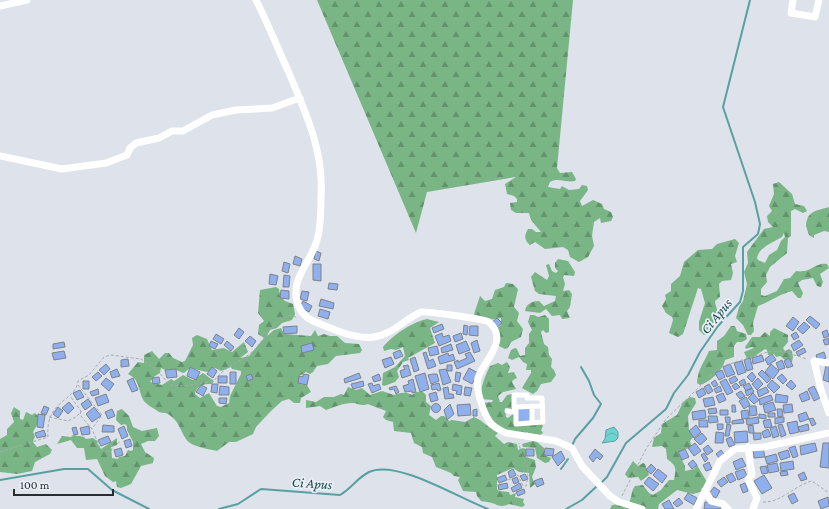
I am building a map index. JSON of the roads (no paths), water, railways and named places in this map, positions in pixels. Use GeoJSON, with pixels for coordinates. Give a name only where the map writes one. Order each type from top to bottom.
{"type":"FeatureCollection","features":[{"type":"Feature","properties":{"kind":"street"},"geometry":{"type":"LineString","coordinates":[[0,6],[27,0]]}},
{"type":"Feature","properties":{"kind":"street"},"geometry":{"type":"LineString","coordinates":[[256,0],[300,98],[316,141],[322,181],[318,237],[298,277],[296,285],[297,302],[305,316],[313,321],[347,333],[369,338],[383,334],[424,311],[484,319],[495,330],[496,344],[495,349],[478,377],[477,387],[489,422],[499,430],[518,435],[542,438],[564,444],[572,448],[582,466],[610,496],[619,502],[642,509]]}},
{"type":"Feature","properties":{"kind":"street"},"geometry":{"type":"LineString","coordinates":[[793,0],[791,13],[815,17],[819,0]]}},
{"type":"Feature","properties":{"kind":"street"},"geometry":{"type":"LineString","coordinates":[[0,156],[23,159],[62,169],[106,164],[127,154],[130,148],[136,143],[159,138],[172,131],[183,131],[212,115],[236,110],[272,108],[300,98]]}},
{"type":"Feature","properties":{"kind":"street"},"geometry":{"type":"LineString","coordinates":[[829,363],[814,361],[821,390],[828,404],[829,413]]}},
{"type":"Feature","properties":{"kind":"street"},"geometry":{"type":"LineString","coordinates":[[527,398],[542,398],[543,422],[532,423],[516,424],[514,395],[527,395],[527,398],[532,423]]}},
{"type":"Feature","properties":{"kind":"street"},"geometry":{"type":"LineString","coordinates":[[507,411],[529,406],[542,406]]}},
{"type":"Feature","properties":{"kind":"street"},"geometry":{"type":"LineString","coordinates":[[696,509],[724,456],[735,449],[764,447],[829,432]]}},
{"type":"Feature","properties":{"kind":"street"},"geometry":{"type":"LineString","coordinates":[[748,447],[752,474],[748,479],[756,495],[754,505]]}},
{"type":"Feature","properties":{"kind":"street"},"geometry":{"type":"LineString","coordinates":[[705,490],[711,500],[723,504],[728,509]]}},
{"type":"Feature","properties":{"kind":"water"},"geometry":{"type":"Polygon","coordinates":[[[614,427],[618,432],[618,438],[615,441],[602,443],[605,439],[606,430],[614,427]]]}},
{"type":"Feature","properties":{"kind":"waterway","name":"Ci Apus"},"geometry":{"type":"LineString","coordinates":[[601,483],[607,477],[626,443],[666,409],[674,393],[688,375],[700,352],[718,326],[740,302],[743,291],[743,247],[758,234],[760,224],[755,202],[723,107],[750,0]]}},
{"type":"Feature","properties":{"kind":"waterway"},"geometry":{"type":"LineString","coordinates":[[572,446],[575,439],[593,418],[601,404],[594,395],[589,381],[581,367]]}},
{"type":"Feature","properties":{"kind":"waterway"},"geometry":{"type":"LineString","coordinates":[[561,469],[568,459]]}},
{"type":"Feature","properties":{"kind":"waterway","name":"Ci Apus"},"geometry":{"type":"LineString","coordinates":[[0,480],[64,469],[88,469],[112,490],[149,509]]}},
{"type":"Feature","properties":{"kind":"waterway","name":"Ci Apus"},"geometry":{"type":"LineString","coordinates":[[219,509],[238,504],[261,489],[340,495],[365,474],[381,469],[412,475],[488,509]]}},
{"type":"Feature","properties":{"kind":"waterway","name":"Ci Apus"},"geometry":{"type":"LineString","coordinates":[[566,509],[582,500],[597,486]]}}]}
